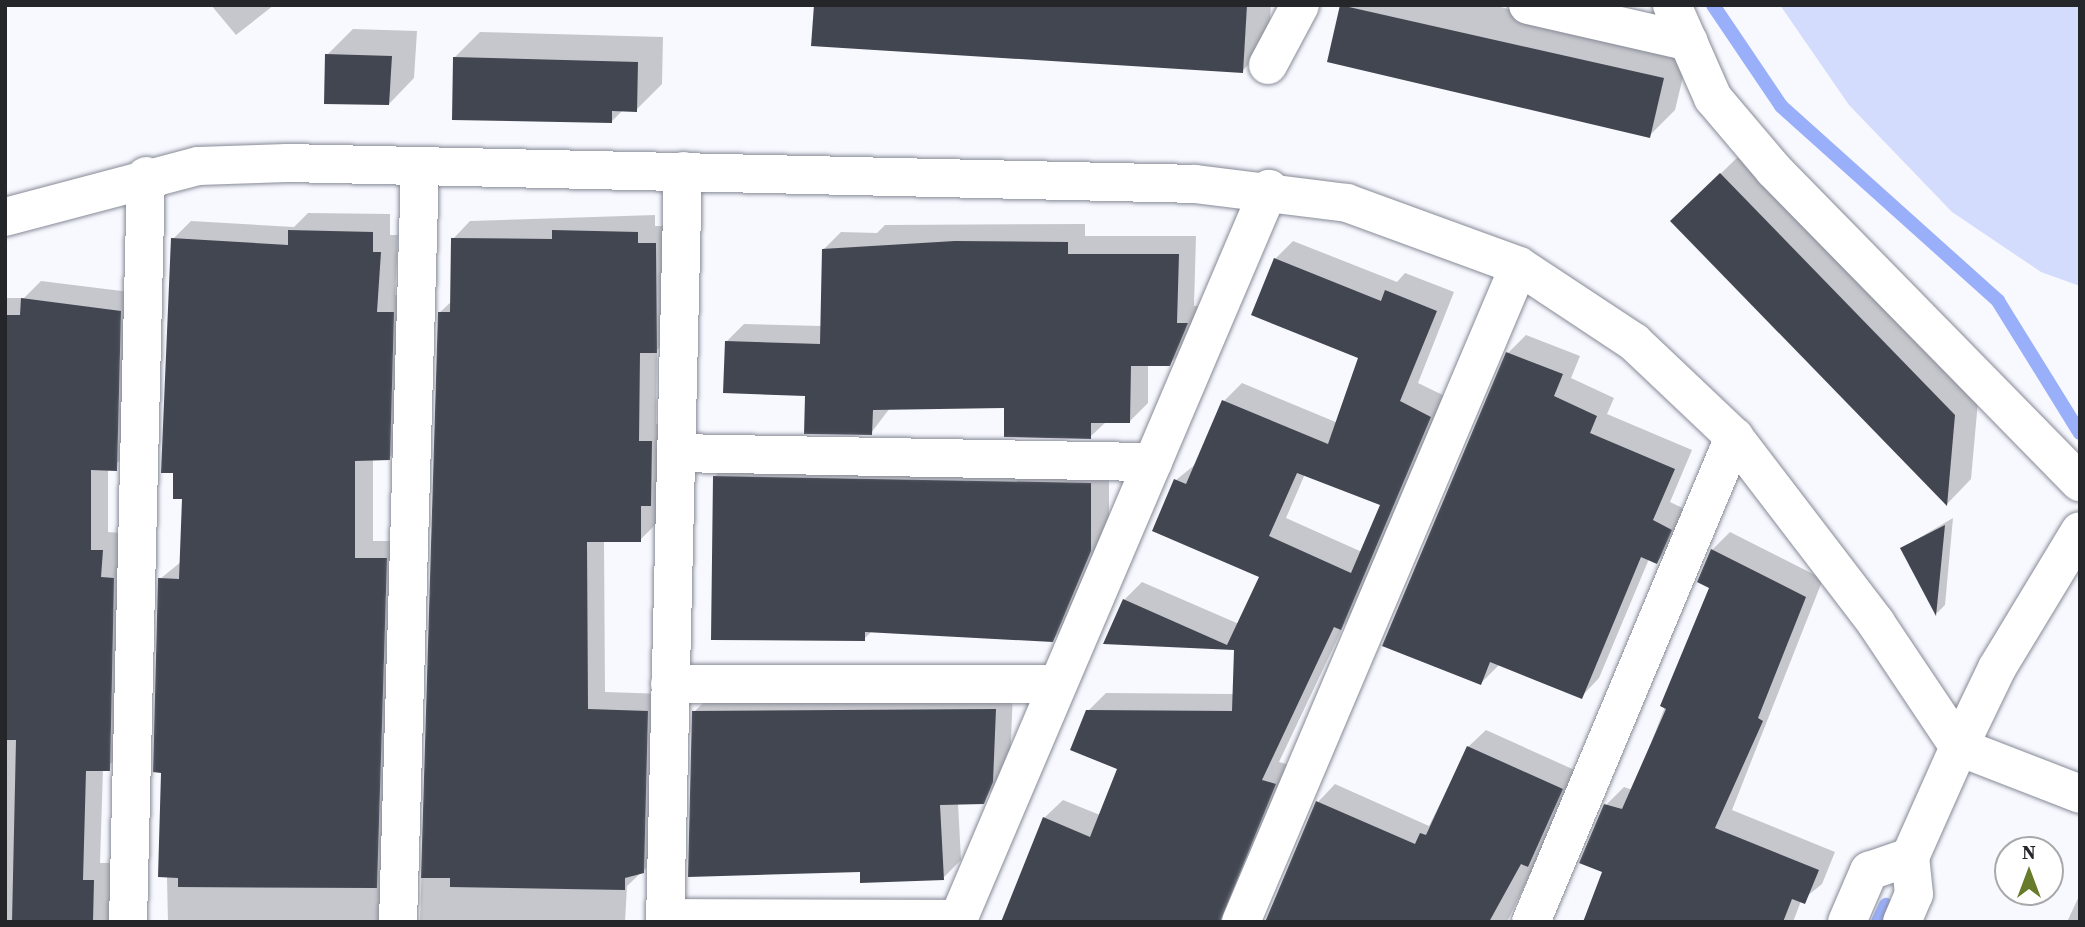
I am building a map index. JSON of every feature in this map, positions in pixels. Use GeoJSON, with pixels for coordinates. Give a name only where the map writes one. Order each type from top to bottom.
{"type":"FeatureCollection","features":[{"type":"Feature","properties":{"kind":"street"},"geometry":{"type":"LineString","coordinates":[[1268,65],[1300,5]]}},
{"type":"Feature","properties":{"kind":"street"},"geometry":{"type":"LineString","coordinates":[[1528,5],[1689,43]]}},
{"type":"Feature","properties":{"kind":"street"},"geometry":{"type":"LineString","coordinates":[[1672,5],[1713,98],[1774,170],[2080,482]]}},
{"type":"Feature","properties":{"kind":"street"},"geometry":{"type":"LineString","coordinates":[[5,216],[146,176],[198,166],[286,163],[420,169],[684,171],[1269,189],[1347,202],[1519,266],[1634,342],[1734,437],[1876,623],[1959,747],[2080,794]]}},
{"type":"Feature","properties":{"kind":"street"},"geometry":{"type":"LineString","coordinates":[[398,922],[420,169]]}},
{"type":"Feature","properties":{"kind":"street"},"geometry":{"type":"LineString","coordinates":[[684,171],[665,920],[957,920],[1269,189]]}},
{"type":"Feature","properties":{"kind":"street"},"geometry":{"type":"LineString","coordinates":[[128,922],[146,176]]}},
{"type":"Feature","properties":{"kind":"street"},"geometry":{"type":"LineString","coordinates":[[1241,922],[1519,266]]}},
{"type":"Feature","properties":{"kind":"street"},"geometry":{"type":"LineString","coordinates":[[1531,922],[1734,437]]}},
{"type":"Feature","properties":{"kind":"street"},"geometry":{"type":"LineString","coordinates":[[676,453],[1153,461]]}},
{"type":"Feature","properties":{"kind":"street"},"geometry":{"type":"LineString","coordinates":[[1902,922],[1914,894],[1910,857],[1959,747],[1997,668],[2080,531]]}},
{"type":"Feature","properties":{"kind":"street"},"geometry":{"type":"LineString","coordinates":[[670,684],[1058,684]]}},
{"type":"Feature","properties":{"kind":"street"},"geometry":{"type":"LineString","coordinates":[[1847,922],[1869,871],[1910,857]]}},
{"type":"Feature","properties":{"kind":"shaded area"},"geometry":{"type":"Polygon","coordinates":[[[1780,5],[2080,5],[2080,286],[2041,272],[1952,212],[1849,105],[1780,5]]]}},
{"type":"Feature","properties":{"kind":"building"},"geometry":{"type":"Polygon","coordinates":[[[814,5],[1247,5],[1243,73],[811,46],[814,5]]]}},
{"type":"Feature","properties":{"kind":"building"},"geometry":{"type":"Polygon","coordinates":[[[1340,5],[1664,78],[1650,138],[1327,62],[1340,5]]]}},
{"type":"Feature","properties":{"kind":"building"},"geometry":{"type":"Polygon","coordinates":[[[325,54],[392,56],[389,105],[324,104],[325,54]]]}},
{"type":"Feature","properties":{"kind":"building"},"geometry":{"type":"Polygon","coordinates":[[[453,57],[638,62],[637,112],[612,111],[612,123],[452,120],[453,57]]]}},
{"type":"Feature","properties":{"kind":"building"},"geometry":{"type":"Polygon","coordinates":[[[1720,173],[1955,415],[1947,506],[1670,221],[1720,173]]]}},
{"type":"Feature","properties":{"kind":"building"},"geometry":{"type":"Polygon","coordinates":[[[288,230],[373,232],[373,252],[381,252],[377,312],[394,312],[390,460],[355,461],[355,558],[387,558],[377,888],[178,887],[178,878],[158,877],[161,773],[153,772],[158,578],[179,579],[182,499],[173,499],[173,473],[161,473],[171,238],[288,245],[288,230]]]}},
{"type":"Feature","properties":{"kind":"building"},"geometry":{"type":"Polygon","coordinates":[[[552,230],[638,232],[638,243],[656,243],[657,353],[640,353],[639,441],[652,441],[651,506],[641,506],[641,542],[587,542],[588,709],[648,711],[644,873],[625,878],[625,890],[450,887],[450,878],[421,878],[438,312],[450,312],[451,238],[552,239],[552,230]]]}},
{"type":"Feature","properties":{"kind":"building"},"geometry":{"type":"Polygon","coordinates":[[[955,241],[1068,242],[1068,254],[1179,254],[1177,323],[1188,323],[1170,366],[1131,366],[1130,423],[1091,423],[1091,439],[1004,437],[1004,408],[873,410],[872,435],[804,434],[805,396],[723,393],[725,341],[820,344],[822,249],[955,241]]]}},
{"type":"Feature","properties":{"kind":"building"},"geometry":{"type":"Polygon","coordinates":[[[1274,258],[1381,301],[1385,290],[1437,311],[1400,401],[1431,417],[1341,630],[1334,627],[1262,780],[1276,784],[1220,922],[1001,922],[1043,817],[1090,837],[1117,769],[1070,750],[1086,710],[1232,711],[1234,650],[1103,644],[1123,599],[1227,645],[1259,577],[1152,531],[1174,479],[1186,484],[1222,400],[1328,444],[1358,358],[1251,315],[1274,258]],[[1297,473],[1269,536],[1351,573],[1380,505],[1297,473]]]}},
{"type":"Feature","properties":{"kind":"building"},"geometry":{"type":"Polygon","coordinates":[[[21,298],[121,311],[117,471],[91,470],[91,550],[103,550],[101,577],[114,578],[110,771],[86,771],[83,880],[94,880],[93,922],[12,922],[16,740],[5,740],[5,315],[20,315],[21,298]]]}},
{"type":"Feature","properties":{"kind":"building"},"geometry":{"type":"Polygon","coordinates":[[[1506,352],[1563,374],[1554,396],[1597,416],[1590,433],[1675,469],[1653,520],[1672,530],[1657,564],[1641,557],[1582,699],[1490,662],[1481,685],[1382,646],[1506,352]]]}},
{"type":"Feature","properties":{"kind":"building"},"geometry":{"type":"Polygon","coordinates":[[[713,476],[1091,483],[1091,551],[1053,642],[865,632],[865,641],[711,640],[713,476]]]}},
{"type":"Feature","properties":{"kind":"building"},"geometry":{"type":"Polygon","coordinates":[[[1945,525],[1936,616],[1900,548],[1945,525]]]}},
{"type":"Feature","properties":{"kind":"building"},"geometry":{"type":"Polygon","coordinates":[[[1711,549],[1806,597],[1758,718],[1763,721],[1715,828],[1819,870],[1805,904],[1792,899],[1783,922],[1583,922],[1602,872],[1579,863],[1604,804],[1622,809],[1666,709],[1660,706],[1709,588],[1697,582],[1711,549]]]}},
{"type":"Feature","properties":{"kind":"building"},"geometry":{"type":"Polygon","coordinates":[[[996,709],[993,782],[984,804],[940,805],[944,880],[860,883],[860,872],[688,877],[692,711],[996,709]]]}},
{"type":"Feature","properties":{"kind":"building"},"geometry":{"type":"Polygon","coordinates":[[[1467,746],[1563,789],[1528,867],[1521,864],[1489,922],[1265,922],[1316,801],[1415,844],[1420,833],[1426,835],[1467,746]]]}},
{"type":"Feature","properties":{"kind":"waterway"},"geometry":{"type":"LineString","coordinates":[[1713,5],[1781,106],[1998,301],[2080,433]]}},
{"type":"Feature","properties":{"kind":"waterway"},"geometry":{"type":"LineString","coordinates":[[1878,922],[1886,905]]}}]}
